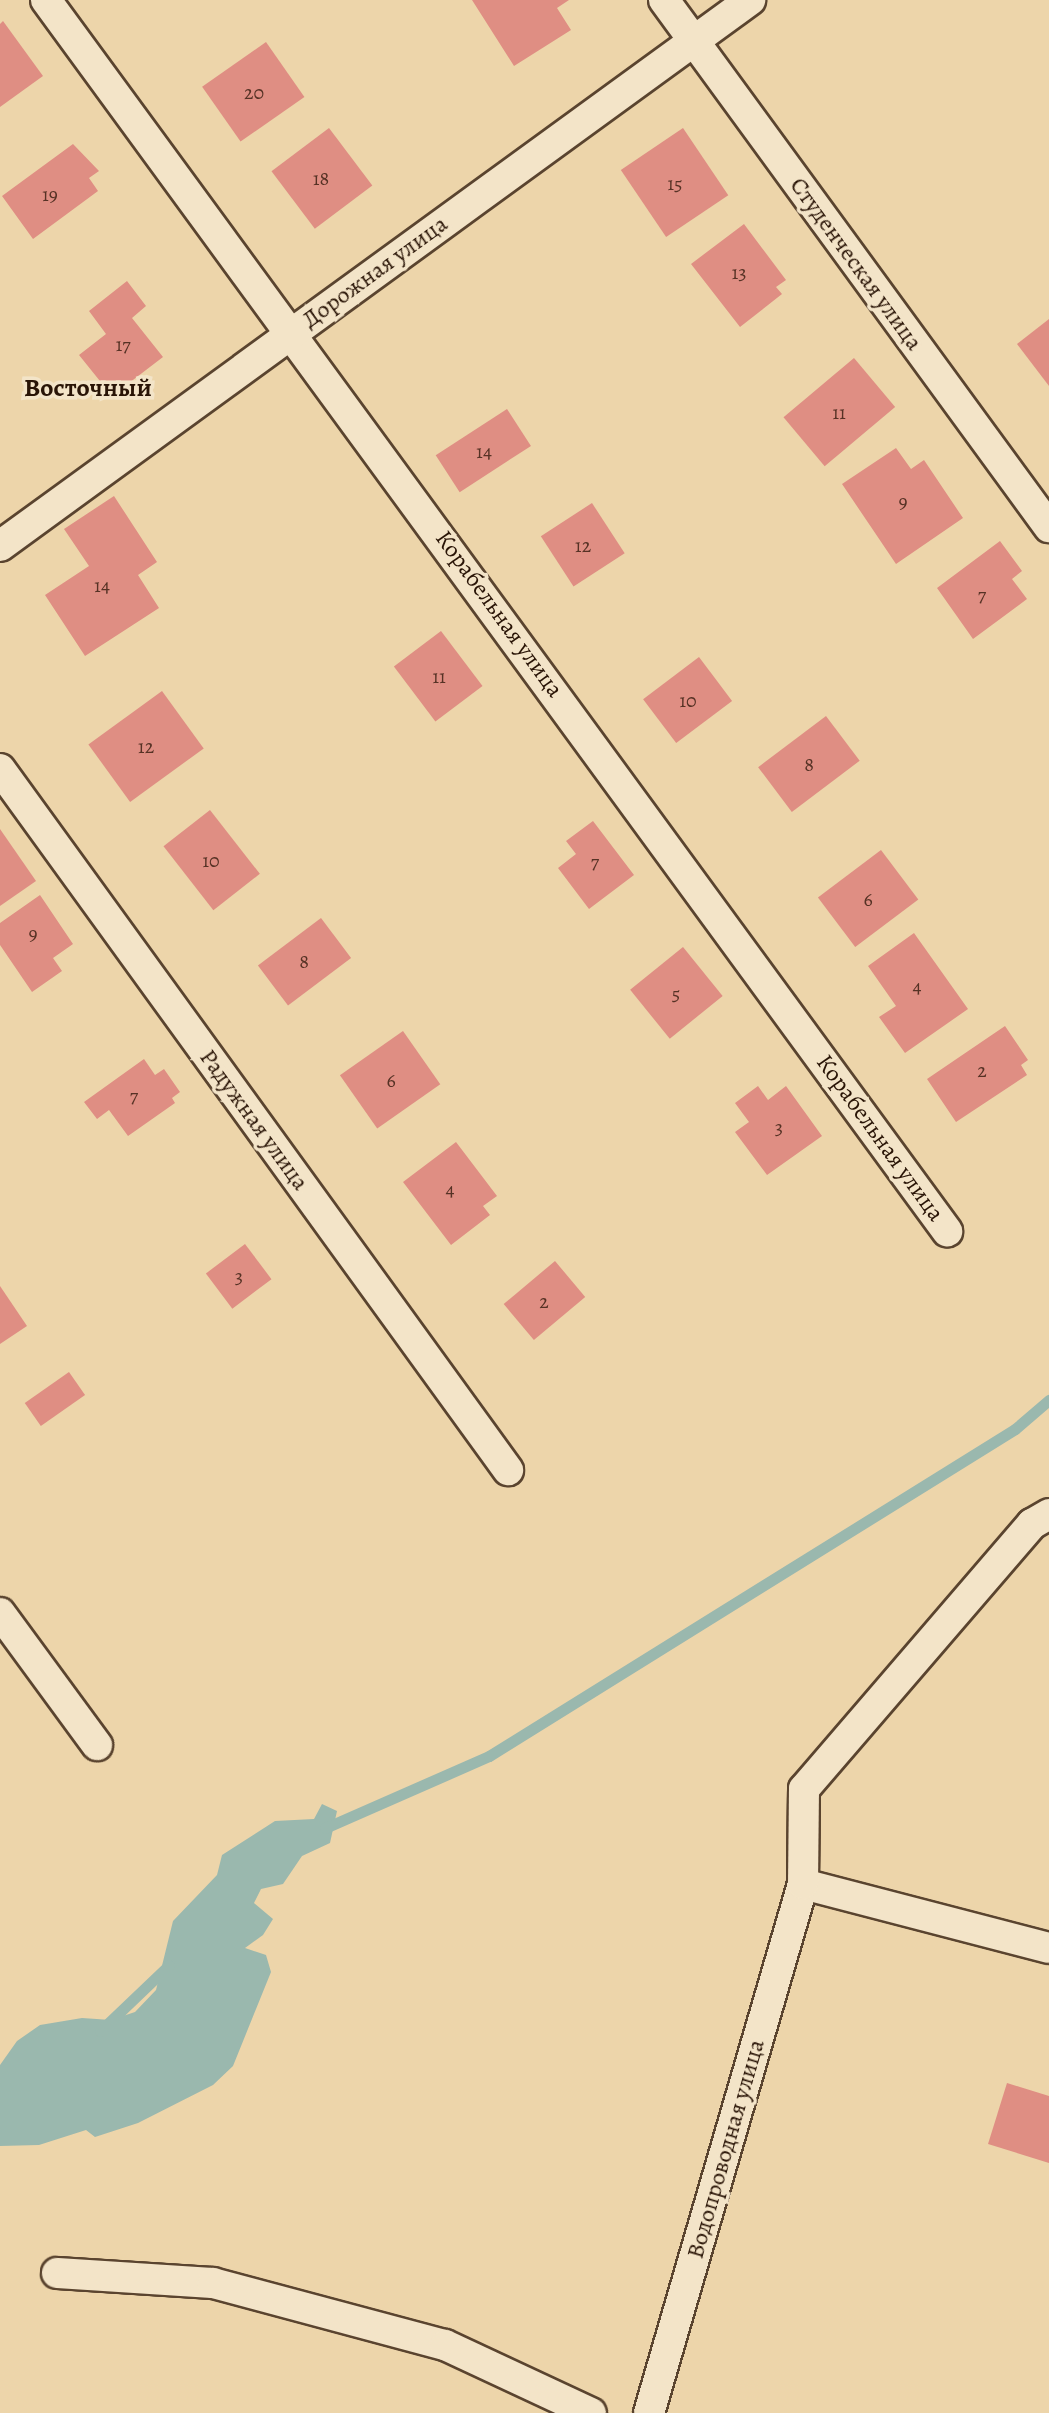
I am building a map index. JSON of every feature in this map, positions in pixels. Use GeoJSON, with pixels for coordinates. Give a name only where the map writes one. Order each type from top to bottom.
{"type":"FeatureCollection","features":[{"type":"Feature","properties":{"kind":"street","name":"Корабельная улица"},"geometry":{"type":"LineString","coordinates":[[46,0],[293,331],[947,1231]]}},
{"type":"Feature","properties":{"kind":"street","name":"Студенческая улица"},"geometry":{"type":"LineString","coordinates":[[664,0],[1049,527]]}},
{"type":"Feature","properties":{"kind":"street","name":"Дорожная улица"},"geometry":{"type":"LineString","coordinates":[[0,546],[750,0]]}},
{"type":"Feature","properties":{"kind":"street","name":"Радужная улица"},"geometry":{"type":"LineString","coordinates":[[0,769],[508,1470]]}},
{"type":"Feature","properties":{"kind":"street","name":"Водопроводная улица"},"geometry":{"type":"LineString","coordinates":[[649,2413],[803,1884],[804,1789],[1032,1524],[1049,1514]]}},
{"type":"Feature","properties":{"kind":"street"},"geometry":{"type":"LineString","coordinates":[[0,1613],[97,1745]]}},
{"type":"Feature","properties":{"kind":"street"},"geometry":{"type":"LineString","coordinates":[[803,1884],[1049,1948]]}},
{"type":"Feature","properties":{"kind":"street"},"geometry":{"type":"LineString","coordinates":[[57,2273],[228,2287],[445,2345],[591,2413]]}},
{"type":"Feature","properties":{"kind":"water"},"geometry":{"type":"Polygon","coordinates":[[[322,1804],[337,1811],[330,1843],[302,1856],[283,1884],[261,1889],[254,1903],[273,1919],[263,1935],[245,1948],[266,1955],[271,1972],[233,2066],[213,2085],[138,2123],[95,2137],[86,2130],[39,2145],[0,2146],[0,2065],[17,2041],[40,2025],[82,2018],[111,2020],[135,2012],[156,1990],[173,1921],[217,1875],[222,1855],[275,1821],[314,1819],[322,1804]]]}},
{"type":"Feature","properties":{"kind":"building"},"geometry":{"type":"Polygon","coordinates":[[[472,0],[569,0],[557,8],[571,30],[514,66],[472,0]]]}},
{"type":"Feature","properties":{"kind":"building"},"geometry":{"type":"Polygon","coordinates":[[[3,21],[43,76],[0,107],[0,24],[3,21]]]}},
{"type":"Feature","properties":{"kind":"building"},"geometry":{"type":"Polygon","coordinates":[[[266,42],[304,97],[241,142],[202,87],[266,42]]]}},
{"type":"Feature","properties":{"kind":"building"},"geometry":{"type":"Polygon","coordinates":[[[329,128],[372,186],[315,229],[271,171],[329,128]]]}},
{"type":"Feature","properties":{"kind":"building"},"geometry":{"type":"Polygon","coordinates":[[[683,128],[728,195],[666,237],[621,170],[683,128]]]}},
{"type":"Feature","properties":{"kind":"building"},"geometry":{"type":"Polygon","coordinates":[[[73,144],[99,171],[89,178],[98,191],[33,239],[2,196],[73,144]]]}},
{"type":"Feature","properties":{"kind":"building"},"geometry":{"type":"Polygon","coordinates":[[[744,224],[786,280],[776,287],[782,294],[740,327],[691,264],[744,224]]]}},
{"type":"Feature","properties":{"kind":"building"},"geometry":{"type":"Polygon","coordinates":[[[127,281],[146,306],[132,318],[163,357],[112,396],[79,355],[106,334],[89,311],[127,281]]]}},
{"type":"Feature","properties":{"kind":"building"},"geometry":{"type":"Polygon","coordinates":[[[1049,319],[1049,386],[1017,344],[1049,319]]]}},
{"type":"Feature","properties":{"kind":"building"},"geometry":{"type":"Polygon","coordinates":[[[854,358],[895,407],[825,466],[784,417],[854,358]]]}},
{"type":"Feature","properties":{"kind":"building"},"geometry":{"type":"Polygon","coordinates":[[[507,409],[531,446],[460,492],[436,455],[507,409]]]}},
{"type":"Feature","properties":{"kind":"building"},"geometry":{"type":"Polygon","coordinates":[[[896,448],[911,469],[924,460],[963,518],[896,564],[842,484],[896,448]]]}},
{"type":"Feature","properties":{"kind":"building"},"geometry":{"type":"Polygon","coordinates":[[[114,496],[157,562],[138,575],[159,608],[85,656],[45,595],[89,566],[64,529],[114,496]]]}},
{"type":"Feature","properties":{"kind":"building"},"geometry":{"type":"Polygon","coordinates":[[[592,503],[625,553],[574,587],[541,536],[592,503]]]}},
{"type":"Feature","properties":{"kind":"building"},"geometry":{"type":"Polygon","coordinates":[[[1000,541],[1022,571],[1012,579],[1027,599],[973,639],[937,588],[1000,541]]]}},
{"type":"Feature","properties":{"kind":"building"},"geometry":{"type":"Polygon","coordinates":[[[441,631],[483,686],[435,722],[394,667],[441,631]]]}},
{"type":"Feature","properties":{"kind":"building"},"geometry":{"type":"Polygon","coordinates":[[[699,657],[732,701],[676,743],[643,699],[699,657]]]}},
{"type":"Feature","properties":{"kind":"building"},"geometry":{"type":"Polygon","coordinates":[[[162,691],[204,748],[130,802],[88,744],[162,691]]]}},
{"type":"Feature","properties":{"kind":"building"},"geometry":{"type":"Polygon","coordinates":[[[826,716],[860,761],[792,812],[758,767],[826,716]]]}},
{"type":"Feature","properties":{"kind":"building"},"geometry":{"type":"Polygon","coordinates":[[[210,810],[260,874],[213,910],[164,846],[210,810]]]}},
{"type":"Feature","properties":{"kind":"building"},"geometry":{"type":"Polygon","coordinates":[[[593,821],[634,875],[589,909],[558,868],[576,854],[566,841],[593,821]]]}},
{"type":"Feature","properties":{"kind":"building"},"geometry":{"type":"Polygon","coordinates":[[[0,829],[36,881],[0,906],[0,829]]]}},
{"type":"Feature","properties":{"kind":"building"},"geometry":{"type":"Polygon","coordinates":[[[881,850],[918,900],[855,947],[818,898],[881,850]]]}},
{"type":"Feature","properties":{"kind":"building"},"geometry":{"type":"Polygon","coordinates":[[[40,895],[73,944],[53,958],[62,971],[32,992],[0,945],[0,923],[40,895]]]}},
{"type":"Feature","properties":{"kind":"building"},"geometry":{"type":"Polygon","coordinates":[[[321,918],[351,958],[288,1005],[258,966],[321,918]]]}},
{"type":"Feature","properties":{"kind":"building"},"geometry":{"type":"Polygon","coordinates":[[[914,933],[968,1009],[905,1053],[879,1017],[896,1006],[868,966],[914,933]]]}},
{"type":"Feature","properties":{"kind":"building"},"geometry":{"type":"Polygon","coordinates":[[[683,947],[723,996],[670,1039],[630,990],[683,947]]]}},
{"type":"Feature","properties":{"kind":"building"},"geometry":{"type":"Polygon","coordinates":[[[1005,1026],[1028,1060],[1021,1065],[1027,1075],[956,1122],[927,1079],[1005,1026]]]}},
{"type":"Feature","properties":{"kind":"building"},"geometry":{"type":"Polygon","coordinates":[[[403,1031],[440,1084],[377,1128],[340,1075],[403,1031]]]}},
{"type":"Feature","properties":{"kind":"building"},"geometry":{"type":"Polygon","coordinates":[[[144,1059],[155,1075],[164,1069],[180,1092],[172,1098],[175,1103],[128,1136],[109,1110],[97,1119],[84,1102],[144,1059]]]}},
{"type":"Feature","properties":{"kind":"building"},"geometry":{"type":"Polygon","coordinates":[[[758,1086],[768,1100],[786,1086],[822,1136],[767,1175],[735,1132],[749,1122],[735,1103],[758,1086]]]}},
{"type":"Feature","properties":{"kind":"building"},"geometry":{"type":"Polygon","coordinates":[[[456,1142],[497,1196],[483,1206],[490,1215],[451,1245],[403,1182],[456,1142]]]}},
{"type":"Feature","properties":{"kind":"building"},"geometry":{"type":"Polygon","coordinates":[[[245,1244],[271,1279],[232,1309],[206,1273],[245,1244]]]}},
{"type":"Feature","properties":{"kind":"building"},"geometry":{"type":"Polygon","coordinates":[[[555,1261],[585,1297],[534,1340],[504,1304],[555,1261]]]}},
{"type":"Feature","properties":{"kind":"building"},"geometry":{"type":"Polygon","coordinates":[[[0,1286],[27,1326],[0,1344],[0,1286]]]}},
{"type":"Feature","properties":{"kind":"building"},"geometry":{"type":"Polygon","coordinates":[[[69,1372],[85,1395],[41,1426],[25,1403],[69,1372]]]}},
{"type":"Feature","properties":{"kind":"building"},"geometry":{"type":"Polygon","coordinates":[[[1007,2083],[1049,2096],[1049,2163],[988,2144],[1007,2083]]]}},
{"type":"Feature","properties":{"kind":"waterway"},"geometry":{"type":"LineString","coordinates":[[325,1828],[489,1756],[1015,1429],[1049,1400]]}},
{"type":"Feature","properties":{"kind":"waterway"},"geometry":{"type":"LineString","coordinates":[[100,2031],[169,1965]]}},
{"type":"Feature","properties":{"kind":"district","name":"Восточный"},"geometry":{"type":"Point","coordinates":[88,388]}}]}
